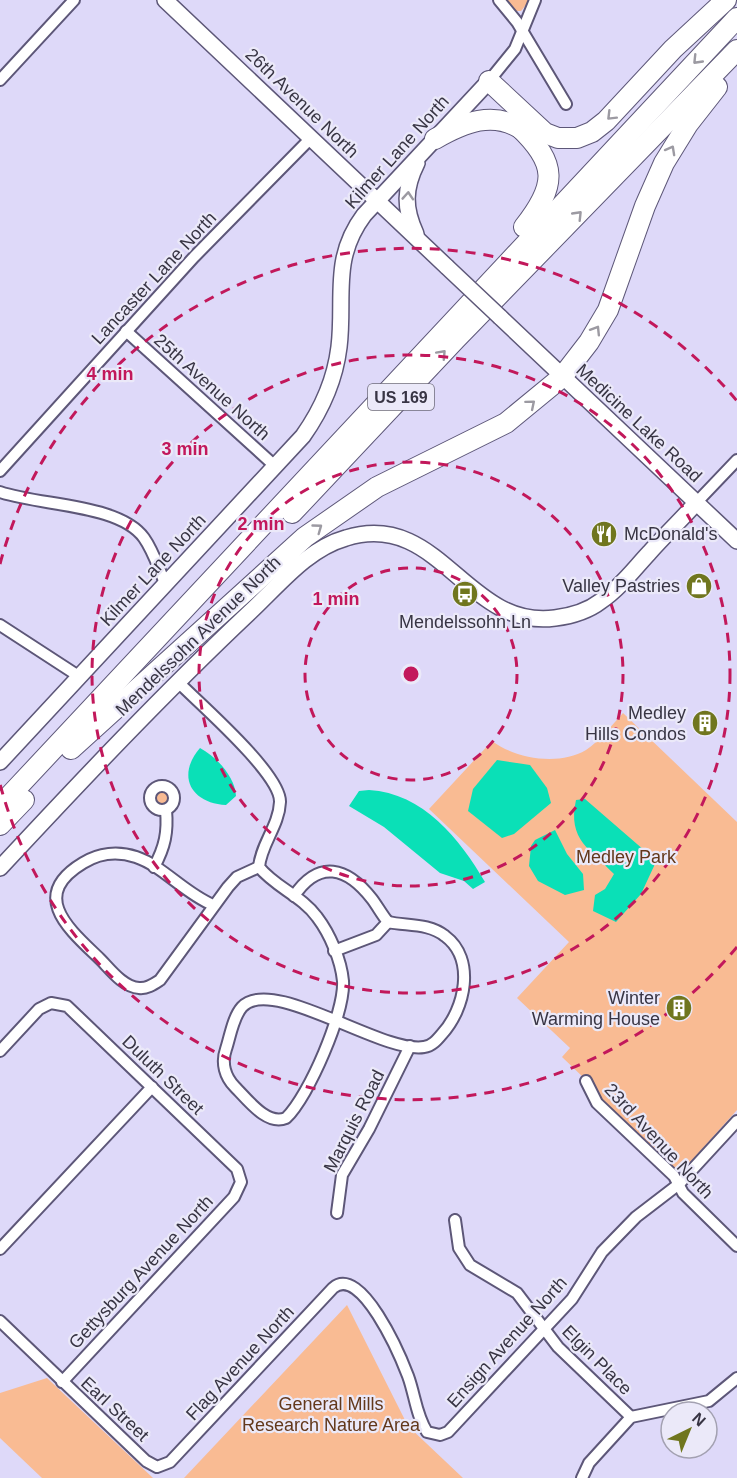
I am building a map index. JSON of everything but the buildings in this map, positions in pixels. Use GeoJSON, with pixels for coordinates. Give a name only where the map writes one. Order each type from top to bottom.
{"type":"FeatureCollection","features":[{"type":"Feature","properties":{"kind":"highway"},"geometry":{"type":"LineString","coordinates":[[485,85],[545,133],[558,138],[577,138],[592,132],[606,121],[673,50],[726,0]]}},
{"type":"Feature","properties":{"kind":"highway","name":"US 169"},"geometry":{"type":"LineString","coordinates":[[0,806],[448,324],[737,18]]}},
{"type":"Feature","properties":{"kind":"highway","name":"US 169"},"geometry":{"type":"LineString","coordinates":[[0,825],[455,340],[737,50]]}},
{"type":"Feature","properties":{"kind":"highway"},"geometry":{"type":"LineString","coordinates":[[71,749],[305,537],[378,487],[506,423],[562,377],[589,342],[608,310],[650,192],[674,145],[737,63]]}},
{"type":"Feature","properties":{"kind":"highway"},"geometry":{"type":"LineString","coordinates":[[448,324],[538,210],[548,180],[546,161],[541,148],[485,85]]}},
{"type":"Feature","properties":{"kind":"highway"},"geometry":{"type":"LineString","coordinates":[[429,145],[469,122],[480,120],[510,123],[524,131]]}},
{"type":"Feature","properties":{"kind":"street"},"geometry":{"type":"LineString","coordinates":[[0,80],[74,0]]}},
{"type":"Feature","properties":{"kind":"street","name":"26th Avenue North"},"geometry":{"type":"LineString","coordinates":[[165,0],[516,332]]}},
{"type":"Feature","properties":{"kind":"street"},"geometry":{"type":"LineString","coordinates":[[500,0],[523,32],[566,104]]}},
{"type":"Feature","properties":{"kind":"street","name":"Kilmer Lane North"},"geometry":{"type":"LineString","coordinates":[[0,762],[303,436],[326,398],[339,348],[340,273],[344,254],[357,224],[507,60],[523,32],[536,0]]}},
{"type":"Feature","properties":{"kind":"street","name":"Lancaster Lane North"},"geometry":{"type":"LineString","coordinates":[[0,471],[194,257],[311,138]]}},
{"type":"Feature","properties":{"kind":"street"},"geometry":{"type":"LineString","coordinates":[[420,242],[408,216],[406,198],[411,176],[429,145]]}},
{"type":"Feature","properties":{"kind":"street","name":"25th Avenue North"},"geometry":{"type":"LineString","coordinates":[[126,331],[276,467]]}},
{"type":"Feature","properties":{"kind":"street","name":"Medicine Lake Road"},"geometry":{"type":"LineString","coordinates":[[516,332],[737,541]]}},
{"type":"Feature","properties":{"kind":"street"},"geometry":{"type":"LineString","coordinates":[[696,503],[737,460]]}},
{"type":"Feature","properties":{"kind":"street"},"geometry":{"type":"LineString","coordinates":[[0,492],[28,501],[109,514],[123,519],[145,539],[166,585]]}},
{"type":"Feature","properties":{"kind":"street","name":"Mendelssohn Avenue North"},"geometry":{"type":"LineString","coordinates":[[0,868],[177,681],[317,551],[347,537],[381,534],[414,542],[440,559],[486,601],[502,610],[534,618],[560,617],[585,610],[601,602],[696,503]]}},
{"type":"Feature","properties":{"kind":"street"},"geometry":{"type":"LineString","coordinates":[[0,625],[80,677]]}},
{"type":"Feature","properties":{"kind":"street"},"geometry":{"type":"LineString","coordinates":[[177,681],[260,763],[277,785],[280,804],[274,827],[261,852],[259,867],[268,879],[294,896],[316,915],[334,951],[343,978],[341,1004],[336,1021],[312,1078],[291,1113],[280,1120],[267,1117],[227,1076],[224,1056],[238,1014],[249,1002],[275,999],[336,1021],[372,1036],[410,1046],[427,1047],[434,1043],[454,1020],[463,987],[464,969],[461,956],[445,936],[428,927],[388,922],[369,895],[342,872],[331,870],[320,872],[308,879],[294,896]]}},
{"type":"Feature","properties":{"kind":"street"},"geometry":{"type":"LineString","coordinates":[[154,867],[165,846],[168,833],[166,810]]}},
{"type":"Feature","properties":{"kind":"street"},"geometry":{"type":"LineString","coordinates":[[213,905],[186,891],[154,867],[135,857],[103,854],[78,866],[59,887],[56,907],[63,922],[124,982],[139,988],[147,987],[160,980],[213,905],[237,877],[259,867]]}},
{"type":"Feature","properties":{"kind":"street"},"geometry":{"type":"LineString","coordinates":[[334,951],[376,935],[388,922]]}},
{"type":"Feature","properties":{"kind":"street","name":"Duluth Street"},"geometry":{"type":"LineString","coordinates":[[0,1051],[39,1009],[51,1003],[67,1006],[237,1168],[241,1182]]}},
{"type":"Feature","properties":{"kind":"street","name":"Marquis Road"},"geometry":{"type":"LineString","coordinates":[[337,1214],[342,1175],[369,1129],[410,1046]]}},
{"type":"Feature","properties":{"kind":"street","name":"23rd Avenue North"},"geometry":{"type":"LineString","coordinates":[[586,1081],[597,1103],[674,1176],[683,1193],[737,1246]]}},
{"type":"Feature","properties":{"kind":"street"},"geometry":{"type":"LineString","coordinates":[[0,1249],[152,1087]]}},
{"type":"Feature","properties":{"kind":"street","name":"Ensign Avenue North"},"geometry":{"type":"LineString","coordinates":[[347,1282],[357,1287],[365,1297],[396,1349],[408,1375],[421,1422],[427,1432],[432,1434],[448,1432],[577,1293],[602,1252],[636,1217],[679,1184],[737,1121]]}},
{"type":"Feature","properties":{"kind":"street","name":"Gettysburg Avenue North"},"geometry":{"type":"LineString","coordinates":[[62,1382],[234,1197],[241,1182]]}},
{"type":"Feature","properties":{"kind":"street","name":"Elgin Place"},"geometry":{"type":"LineString","coordinates":[[455,1220],[459,1248],[470,1265],[517,1293],[558,1347],[632,1417]]}},
{"type":"Feature","properties":{"kind":"street","name":"Flag Avenue North"},"geometry":{"type":"LineString","coordinates":[[157,1467],[170,1462],[333,1288],[339,1283],[347,1282]]}},
{"type":"Feature","properties":{"kind":"street","name":"Earl Street"},"geometry":{"type":"LineString","coordinates":[[0,1322],[146,1461],[157,1467]]}},
{"type":"Feature","properties":{"kind":"street"},"geometry":{"type":"LineString","coordinates":[[582,1478],[589,1462],[632,1417],[709,1401],[737,1378]]}},
{"type":"Feature","properties":{"kind":"green space"},"geometry":{"type":"Polygon","coordinates":[[[507,0],[530,0],[521,11],[516,11],[507,0]]]}},
{"type":"Feature","properties":{"kind":"green space","name":"Medley Park"},"geometry":{"type":"Polygon","coordinates":[[[623,713],[737,822],[737,1110],[684,1169],[674,1169],[616,1116],[590,1078],[585,1079],[562,1057],[570,1048],[517,998],[569,942],[429,809],[492,741],[525,756],[563,758],[586,750],[606,733],[623,713]]]}},
{"type":"Feature","properties":{"kind":"green space"},"geometry":{"type":"Polygon","coordinates":[[[162,790],[170,798],[162,806],[154,798],[162,790]]]}},
{"type":"Feature","properties":{"kind":"green space","name":"General Mills Research Nature Area"},"geometry":{"type":"Polygon","coordinates":[[[347,1305],[408,1426],[463,1478],[184,1478],[347,1305]]]}},
{"type":"Feature","properties":{"kind":"green space"},"geometry":{"type":"Polygon","coordinates":[[[47,1378],[153,1478],[42,1478],[0,1438],[0,1393],[47,1378]]]}},
{"type":"Feature","properties":{"kind":"shaded area"},"geometry":{"type":"Polygon","coordinates":[[[200,748],[219,762],[229,775],[236,796],[226,805],[204,799],[191,786],[188,778],[189,768],[200,748]]]}},
{"type":"Feature","properties":{"kind":"shaded area"},"geometry":{"type":"Polygon","coordinates":[[[497,760],[530,765],[547,788],[551,803],[514,834],[502,838],[468,811],[473,789],[497,760]]]}},
{"type":"Feature","properties":{"kind":"shaded area"},"geometry":{"type":"Polygon","coordinates":[[[359,791],[388,793],[423,809],[452,835],[485,882],[473,889],[464,881],[440,873],[384,827],[349,806],[359,791]]]}},
{"type":"Feature","properties":{"kind":"shaded area"},"geometry":{"type":"Polygon","coordinates":[[[585,799],[652,857],[655,864],[641,894],[616,922],[593,911],[595,895],[605,889],[614,874],[589,851],[578,835],[574,814],[576,800],[585,799]]]}},
{"type":"Feature","properties":{"kind":"shaded area"},"geometry":{"type":"Polygon","coordinates":[[[555,830],[567,854],[583,874],[584,890],[565,895],[538,881],[529,866],[531,846],[535,840],[555,830]]]}},
{"type":"Feature","properties":{"kind":"place","name":"McDonald's"},"geometry":{"type":"Point","coordinates":[604,534]}},
{"type":"Feature","properties":{"kind":"place","name":"Valley Pastries"},"geometry":{"type":"Point","coordinates":[699,586]}},
{"type":"Feature","properties":{"kind":"place","name":"Mendelssohn Ln"},"geometry":{"type":"Point","coordinates":[465,594]}},
{"type":"Feature","properties":{"kind":"place","name":"Medley Hills Condos"},"geometry":{"type":"Point","coordinates":[705,723]}},
{"type":"Feature","properties":{"kind":"place","name":"Winter Warming House"},"geometry":{"type":"Point","coordinates":[679,1008]}}]}
